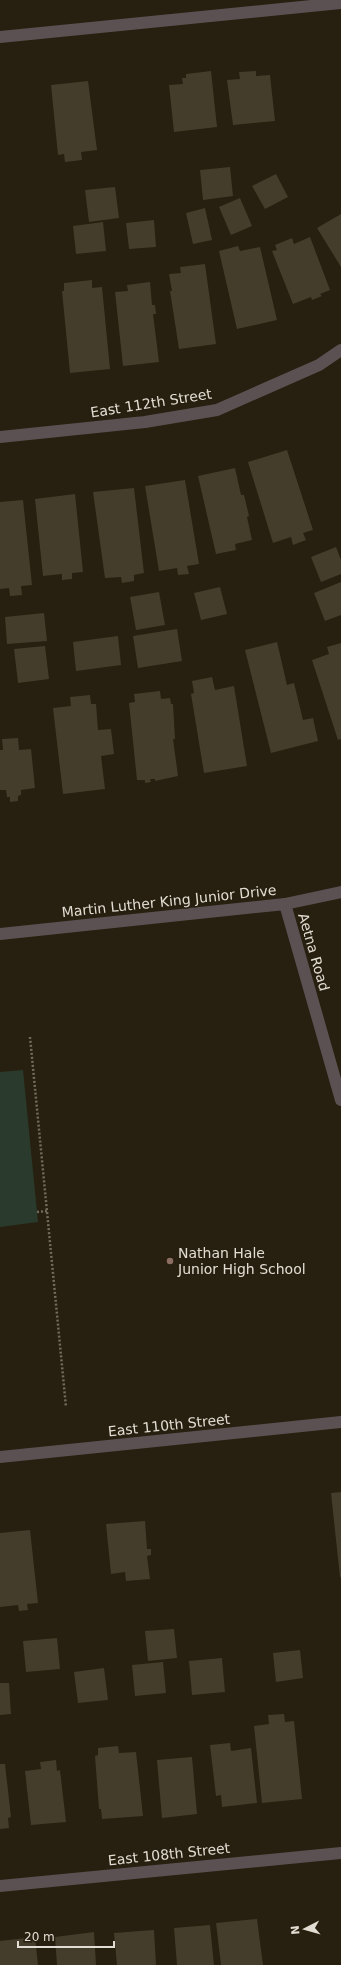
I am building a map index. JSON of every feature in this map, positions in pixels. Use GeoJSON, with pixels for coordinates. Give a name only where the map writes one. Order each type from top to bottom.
{"type":"FeatureCollection","features":[{"type":"Feature","properties":{"kind":"street"},"geometry":{"type":"LineString","coordinates":[[0,37],[341,3]]}},
{"type":"Feature","properties":{"kind":"street","name":"East 112th Street"},"geometry":{"type":"LineString","coordinates":[[0,437],[146,422],[217,410],[319,365],[341,350]]}},
{"type":"Feature","properties":{"kind":"street","name":"Martin Luther King Junior Drive"},"geometry":{"type":"LineString","coordinates":[[0,934],[285,904],[341,892]]}},
{"type":"Feature","properties":{"kind":"street","name":"Aetna Road"},"geometry":{"type":"LineString","coordinates":[[285,904],[341,1100]]}},
{"type":"Feature","properties":{"kind":"street","name":"East 110th Street"},"geometry":{"type":"LineString","coordinates":[[0,1457],[341,1422]]}},
{"type":"Feature","properties":{"kind":"street","name":"East 108th Street"},"geometry":{"type":"LineString","coordinates":[[0,1886],[341,1853]]}},
{"type":"Feature","properties":{"kind":"path"},"geometry":{"type":"LineString","coordinates":[[30,1037],[66,1407]]}},
{"type":"Feature","properties":{"kind":"path"},"geometry":{"type":"LineString","coordinates":[[37,1212],[47,1211]]}},
{"type":"Feature","properties":{"kind":"green space"},"geometry":{"type":"Polygon","coordinates":[[[23,1070],[38,1222],[0,1227],[0,1072],[23,1070]]]}},
{"type":"Feature","properties":{"kind":"building"},"geometry":{"type":"Polygon","coordinates":[[[211,71],[217,127],[174,132],[169,85],[183,84],[182,78],[186,78],[186,74],[211,71]]]}},
{"type":"Feature","properties":{"kind":"building"},"geometry":{"type":"Polygon","coordinates":[[[256,71],[256,76],[270,75],[275,121],[233,125],[227,80],[240,79],[239,72],[256,71]]]}},
{"type":"Feature","properties":{"kind":"building"},"geometry":{"type":"Polygon","coordinates":[[[88,81],[97,150],[81,152],[82,160],[65,162],[64,154],[58,155],[51,85],[88,81]]]}},
{"type":"Feature","properties":{"kind":"building"},"geometry":{"type":"Polygon","coordinates":[[[230,167],[233,196],[203,200],[200,170],[230,167]]]}},
{"type":"Feature","properties":{"kind":"building"},"geometry":{"type":"Polygon","coordinates":[[[276,174],[288,197],[265,209],[252,186],[276,174]]]}},
{"type":"Feature","properties":{"kind":"building"},"geometry":{"type":"Polygon","coordinates":[[[115,187],[119,218],[89,222],[85,190],[115,187]]]}},
{"type":"Feature","properties":{"kind":"building"},"geometry":{"type":"Polygon","coordinates":[[[240,198],[252,226],[231,235],[219,207],[240,198]]]}},
{"type":"Feature","properties":{"kind":"building"},"geometry":{"type":"Polygon","coordinates":[[[205,208],[212,240],[193,244],[186,213],[205,208]]]}},
{"type":"Feature","properties":{"kind":"building"},"geometry":{"type":"Polygon","coordinates":[[[341,214],[341,267],[317,228],[341,214]]]}},
{"type":"Feature","properties":{"kind":"building"},"geometry":{"type":"Polygon","coordinates":[[[154,220],[156,247],[129,249],[126,223],[154,220]]]}},
{"type":"Feature","properties":{"kind":"building"},"geometry":{"type":"Polygon","coordinates":[[[103,222],[106,251],[76,254],[73,226],[103,222]]]}},
{"type":"Feature","properties":{"kind":"building"},"geometry":{"type":"Polygon","coordinates":[[[310,237],[330,290],[320,294],[322,296],[312,300],[311,297],[293,304],[272,251],[277,250],[275,245],[292,238],[294,244],[310,237]]]}},
{"type":"Feature","properties":{"kind":"building"},"geometry":{"type":"Polygon","coordinates":[[[238,246],[240,251],[260,247],[277,320],[237,329],[219,251],[238,246]]]}},
{"type":"Feature","properties":{"kind":"building"},"geometry":{"type":"Polygon","coordinates":[[[205,264],[216,344],[179,349],[170,291],[172,291],[169,274],[181,273],[180,267],[205,264]]]}},
{"type":"Feature","properties":{"kind":"building"},"geometry":{"type":"Polygon","coordinates":[[[92,280],[92,288],[102,287],[110,369],[70,373],[62,291],[64,291],[64,283],[92,280]]]}},
{"type":"Feature","properties":{"kind":"building"},"geometry":{"type":"Polygon","coordinates":[[[150,282],[152,305],[155,305],[156,314],[153,314],[159,362],[123,366],[115,292],[128,291],[127,285],[150,282]]]}},
{"type":"Feature","properties":{"kind":"building"},"geometry":{"type":"Polygon","coordinates":[[[287,450],[313,530],[303,533],[306,540],[293,545],[291,537],[273,543],[248,462],[287,450]]]}},
{"type":"Feature","properties":{"kind":"building"},"geometry":{"type":"Polygon","coordinates":[[[235,468],[241,495],[244,495],[249,516],[247,517],[252,540],[235,544],[236,550],[216,554],[198,476],[235,468]]]}},
{"type":"Feature","properties":{"kind":"building"},"geometry":{"type":"Polygon","coordinates":[[[185,480],[199,564],[187,566],[189,574],[178,575],[177,568],[159,571],[145,486],[185,480]]]}},
{"type":"Feature","properties":{"kind":"building"},"geometry":{"type":"Polygon","coordinates":[[[134,488],[144,573],[134,575],[134,581],[122,583],[121,577],[105,578],[93,492],[134,488]]]}},
{"type":"Feature","properties":{"kind":"building"},"geometry":{"type":"Polygon","coordinates":[[[75,494],[83,572],[72,573],[72,579],[62,580],[62,574],[43,576],[35,499],[75,494]]]}},
{"type":"Feature","properties":{"kind":"building"},"geometry":{"type":"Polygon","coordinates":[[[23,500],[32,585],[21,586],[22,595],[10,596],[9,588],[0,589],[0,502],[23,500]]]}},
{"type":"Feature","properties":{"kind":"building"},"geometry":{"type":"Polygon","coordinates":[[[336,547],[341,560],[341,574],[321,582],[311,557],[336,547]]]}},
{"type":"Feature","properties":{"kind":"building"},"geometry":{"type":"Polygon","coordinates":[[[341,582],[341,615],[325,621],[314,593],[341,582]]]}},
{"type":"Feature","properties":{"kind":"building"},"geometry":{"type":"Polygon","coordinates":[[[220,587],[227,614],[201,620],[194,593],[220,587]]]}},
{"type":"Feature","properties":{"kind":"building"},"geometry":{"type":"Polygon","coordinates":[[[159,592],[165,625],[136,630],[130,597],[159,592]]]}},
{"type":"Feature","properties":{"kind":"building"},"geometry":{"type":"Polygon","coordinates":[[[44,613],[47,641],[7,644],[5,617],[44,613]]]}},
{"type":"Feature","properties":{"kind":"building"},"geometry":{"type":"Polygon","coordinates":[[[177,629],[182,661],[138,668],[133,636],[177,629]]]}},
{"type":"Feature","properties":{"kind":"building"},"geometry":{"type":"Polygon","coordinates":[[[118,636],[121,665],[76,671],[73,642],[118,636]]]}},
{"type":"Feature","properties":{"kind":"building"},"geometry":{"type":"Polygon","coordinates":[[[277,642],[287,685],[294,683],[303,720],[313,718],[318,741],[271,753],[245,650],[277,642]]]}},
{"type":"Feature","properties":{"kind":"building"},"geometry":{"type":"Polygon","coordinates":[[[341,643],[341,739],[338,740],[312,660],[329,654],[327,647],[341,643]]]}},
{"type":"Feature","properties":{"kind":"building"},"geometry":{"type":"Polygon","coordinates":[[[45,646],[49,679],[18,683],[14,649],[45,646]]]}},
{"type":"Feature","properties":{"kind":"building"},"geometry":{"type":"Polygon","coordinates":[[[212,677],[215,690],[234,686],[247,766],[204,773],[191,694],[194,693],[192,681],[212,677]]]}},
{"type":"Feature","properties":{"kind":"building"},"geometry":{"type":"Polygon","coordinates":[[[160,691],[161,699],[170,698],[171,704],[173,704],[175,739],[173,739],[178,776],[155,781],[155,779],[150,779],[151,782],[145,783],[145,780],[137,780],[129,703],[135,702],[134,694],[160,691]]]}},
{"type":"Feature","properties":{"kind":"building"},"geometry":{"type":"Polygon","coordinates":[[[90,695],[91,704],[96,704],[98,730],[111,729],[114,754],[101,756],[105,789],[63,794],[53,708],[71,706],[70,697],[90,695]]]}},
{"type":"Feature","properties":{"kind":"building"},"geometry":{"type":"Polygon","coordinates":[[[18,738],[19,750],[31,749],[35,788],[21,790],[21,795],[18,796],[18,801],[10,802],[10,797],[7,797],[6,790],[0,790],[0,750],[3,750],[2,739],[18,738]]]}},
{"type":"Feature","properties":{"kind":"building"},"geometry":{"type":"Polygon","coordinates":[[[341,1492],[341,1577],[340,1577],[331,1493],[341,1492]]]}},
{"type":"Feature","properties":{"kind":"building"},"geometry":{"type":"Polygon","coordinates":[[[145,1521],[147,1549],[151,1549],[151,1555],[147,1556],[150,1579],[126,1581],[125,1572],[111,1574],[106,1524],[145,1521]]]}},
{"type":"Feature","properties":{"kind":"building"},"geometry":{"type":"Polygon","coordinates":[[[30,1530],[38,1603],[27,1604],[28,1610],[19,1611],[18,1605],[0,1607],[0,1533],[30,1530]]]}},
{"type":"Feature","properties":{"kind":"building"},"geometry":{"type":"Polygon","coordinates":[[[174,1629],[177,1658],[148,1661],[145,1631],[174,1629]]]}},
{"type":"Feature","properties":{"kind":"building"},"geometry":{"type":"Polygon","coordinates":[[[57,1638],[60,1669],[26,1672],[23,1641],[57,1638]]]}},
{"type":"Feature","properties":{"kind":"building"},"geometry":{"type":"Polygon","coordinates":[[[300,1650],[303,1678],[276,1682],[273,1653],[300,1650]]]}},
{"type":"Feature","properties":{"kind":"building"},"geometry":{"type":"Polygon","coordinates":[[[222,1658],[225,1692],[192,1695],[189,1661],[222,1658]]]}},
{"type":"Feature","properties":{"kind":"building"},"geometry":{"type":"Polygon","coordinates":[[[163,1662],[166,1693],[135,1696],[132,1665],[163,1662]]]}},
{"type":"Feature","properties":{"kind":"building"},"geometry":{"type":"Polygon","coordinates":[[[104,1668],[108,1700],[78,1703],[74,1672],[104,1668]]]}},
{"type":"Feature","properties":{"kind":"building"},"geometry":{"type":"Polygon","coordinates":[[[0,1683],[9,1683],[11,1714],[0,1715],[0,1683]]]}},
{"type":"Feature","properties":{"kind":"building"},"geometry":{"type":"Polygon","coordinates":[[[284,1714],[285,1722],[294,1721],[302,1799],[262,1803],[254,1726],[269,1724],[268,1715],[284,1714]]]}},
{"type":"Feature","properties":{"kind":"building"},"geometry":{"type":"Polygon","coordinates":[[[230,1743],[231,1751],[251,1748],[257,1803],[222,1807],[221,1795],[216,1796],[210,1745],[230,1743]]]}},
{"type":"Feature","properties":{"kind":"building"},"geometry":{"type":"Polygon","coordinates":[[[118,1746],[119,1753],[136,1752],[143,1816],[102,1819],[101,1809],[99,1809],[95,1756],[98,1755],[98,1748],[118,1746]]]}},
{"type":"Feature","properties":{"kind":"building"},"geometry":{"type":"Polygon","coordinates":[[[192,1757],[197,1814],[162,1818],[157,1760],[192,1757]]]}},
{"type":"Feature","properties":{"kind":"building"},"geometry":{"type":"Polygon","coordinates":[[[56,1760],[57,1771],[60,1770],[66,1822],[31,1825],[25,1771],[41,1769],[40,1762],[56,1760]]]}},
{"type":"Feature","properties":{"kind":"building"},"geometry":{"type":"Polygon","coordinates":[[[0,1764],[5,1764],[11,1817],[8,1818],[9,1828],[0,1829],[0,1764]]]}},
{"type":"Feature","properties":{"kind":"building"},"geometry":{"type":"Polygon","coordinates":[[[257,1919],[263,1965],[221,1965],[216,1923],[257,1919]]]}},
{"type":"Feature","properties":{"kind":"building"},"geometry":{"type":"Polygon","coordinates":[[[210,1925],[214,1965],[177,1965],[174,1928],[210,1925]]]}},
{"type":"Feature","properties":{"kind":"building"},"geometry":{"type":"Polygon","coordinates":[[[154,1930],[156,1965],[117,1965],[114,1933],[154,1930]]]}},
{"type":"Feature","properties":{"kind":"building"},"geometry":{"type":"Polygon","coordinates":[[[94,1932],[96,1965],[57,1965],[55,1937],[94,1932]]]}},
{"type":"Feature","properties":{"kind":"building"},"geometry":{"type":"Polygon","coordinates":[[[35,1937],[38,1965],[0,1965],[0,1941],[35,1937]]]}},
{"type":"Feature","properties":{"kind":"place","name":"Nathan Hale Junior High School"},"geometry":{"type":"Point","coordinates":[170,1261]}}]}
